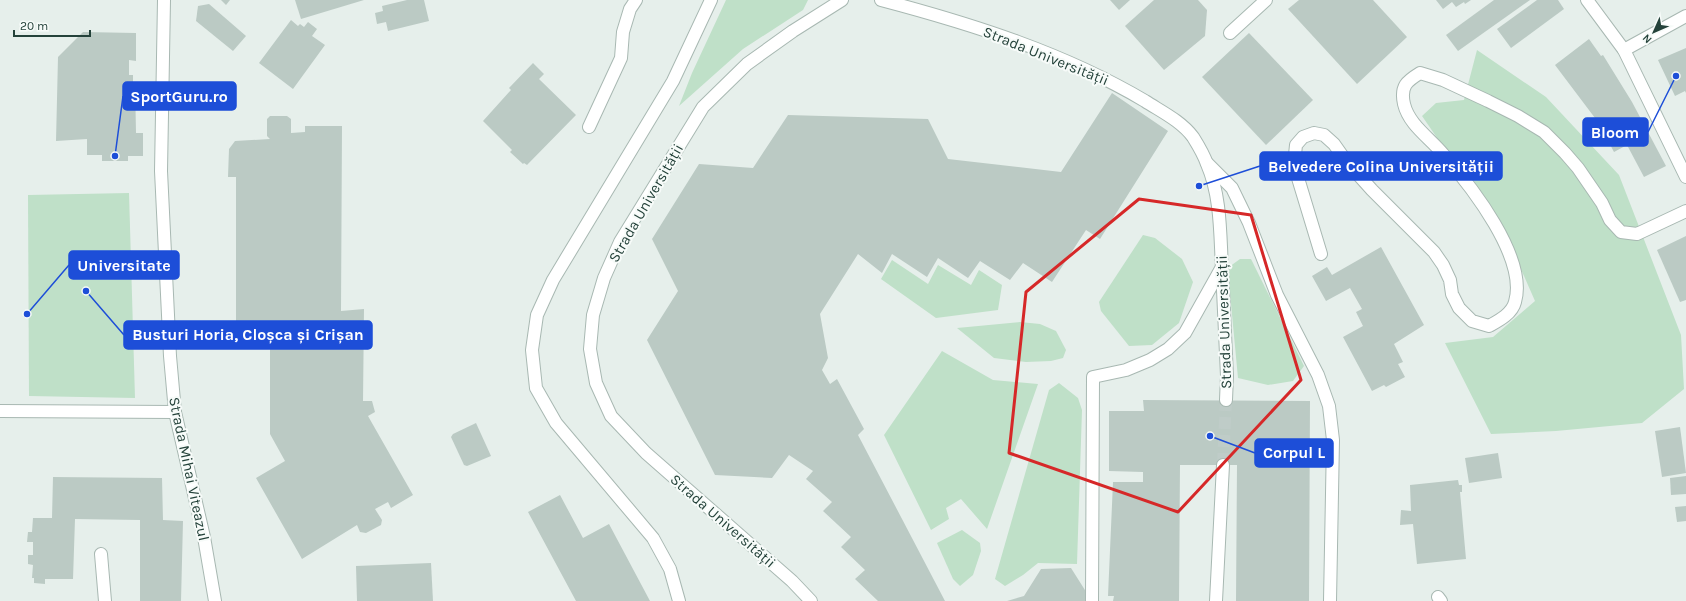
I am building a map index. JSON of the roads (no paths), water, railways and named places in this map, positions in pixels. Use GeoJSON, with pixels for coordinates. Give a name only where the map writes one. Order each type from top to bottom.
{"type":"FeatureCollection","features":[{"type":"Feature","properties":{"kind":"street","name":"Strada Mihai Viteazul"},"geometry":{"type":"LineString","coordinates":[[164,0],[161,171],[170,356],[175,412],[204,537],[215,601]]}},
{"type":"Feature","properties":{"kind":"street"},"geometry":{"type":"LineString","coordinates":[[589,127],[621,58],[623,32],[630,9],[636,0]]}},
{"type":"Feature","properties":{"kind":"street"},"geometry":{"type":"LineString","coordinates":[[679,601],[670,570],[653,538],[556,423],[536,388],[532,350],[536,315],[553,280],[672,81],[711,0]]}},
{"type":"Feature","properties":{"kind":"street","name":"Strada Universității"},"geometry":{"type":"LineString","coordinates":[[811,601],[792,581],[646,452],[611,416],[596,383],[590,349],[593,316],[604,278],[620,242],[703,107],[747,64],[793,30],[842,0]]}},
{"type":"Feature","properties":{"kind":"street","name":"Strada Universității"},"geometry":{"type":"LineString","coordinates":[[881,0],[1008,38],[1063,60],[1113,82],[1175,120],[1193,137],[1207,163],[1216,190],[1222,267],[1227,376],[1226,400]]}},
{"type":"Feature","properties":{"kind":"street"},"geometry":{"type":"LineString","coordinates":[[1230,33],[1266,0]]}},
{"type":"Feature","properties":{"kind":"street"},"geometry":{"type":"LineString","coordinates":[[1586,0],[1624,50],[1686,177]]}},
{"type":"Feature","properties":{"kind":"street"},"geometry":{"type":"LineString","coordinates":[[1624,50],[1686,16]]}},
{"type":"Feature","properties":{"kind":"street"},"geometry":{"type":"LineString","coordinates":[[1321,254],[1294,165],[1296,145],[1303,137],[1314,133],[1324,135],[1334,144],[1346,161],[1434,252],[1443,265],[1450,280],[1452,294],[1459,308],[1472,321],[1489,326],[1505,316],[1515,304],[1517,284],[1513,265],[1504,242],[1492,220],[1443,153],[1412,120],[1404,105],[1403,92],[1408,80],[1420,73],[1443,80],[1488,101],[1518,116],[1544,132],[1578,168],[1602,203],[1610,220],[1622,232],[1637,234],[1686,211]]}},
{"type":"Feature","properties":{"kind":"street"},"geometry":{"type":"LineString","coordinates":[[1207,163],[1232,188],[1277,295],[1318,374],[1329,406],[1333,440],[1330,601]]}},
{"type":"Feature","properties":{"kind":"street"},"geometry":{"type":"LineString","coordinates":[[1092,601],[1093,377],[1126,370],[1150,360],[1168,350],[1185,332],[1222,267]]}},
{"type":"Feature","properties":{"kind":"street"},"geometry":{"type":"LineString","coordinates":[[0,411],[175,412]]}},
{"type":"Feature","properties":{"kind":"street"},"geometry":{"type":"LineString","coordinates":[[1216,601],[1224,465]]}},
{"type":"Feature","properties":{"kind":"street"},"geometry":{"type":"LineString","coordinates":[[101,554],[105,601]]}},
{"type":"Feature","properties":{"kind":"tunnel"},"geometry":{"type":"LineString","coordinates":[[1223,465],[1226,400]]}},
{"type":"Feature","properties":{"kind":"place","name":"Bloom"},"geometry":{"type":"Point","coordinates":[1676,76]}},
{"type":"Feature","properties":{"kind":"place","name":"SportGuru.ro"},"geometry":{"type":"Point","coordinates":[115,156]}},
{"type":"Feature","properties":{"kind":"place","name":"Belvedere Colina Universității"},"geometry":{"type":"Point","coordinates":[1199,186]}},
{"type":"Feature","properties":{"kind":"place","name":"Busturi Horia, Cloșca și Crișan"},"geometry":{"type":"Point","coordinates":[86,291]}},
{"type":"Feature","properties":{"kind":"place","name":"Universitate"},"geometry":{"type":"Point","coordinates":[27,314]}},
{"type":"Feature","properties":{"kind":"place","name":"Corpul L"},"geometry":{"type":"Point","coordinates":[1210,436]}}]}
